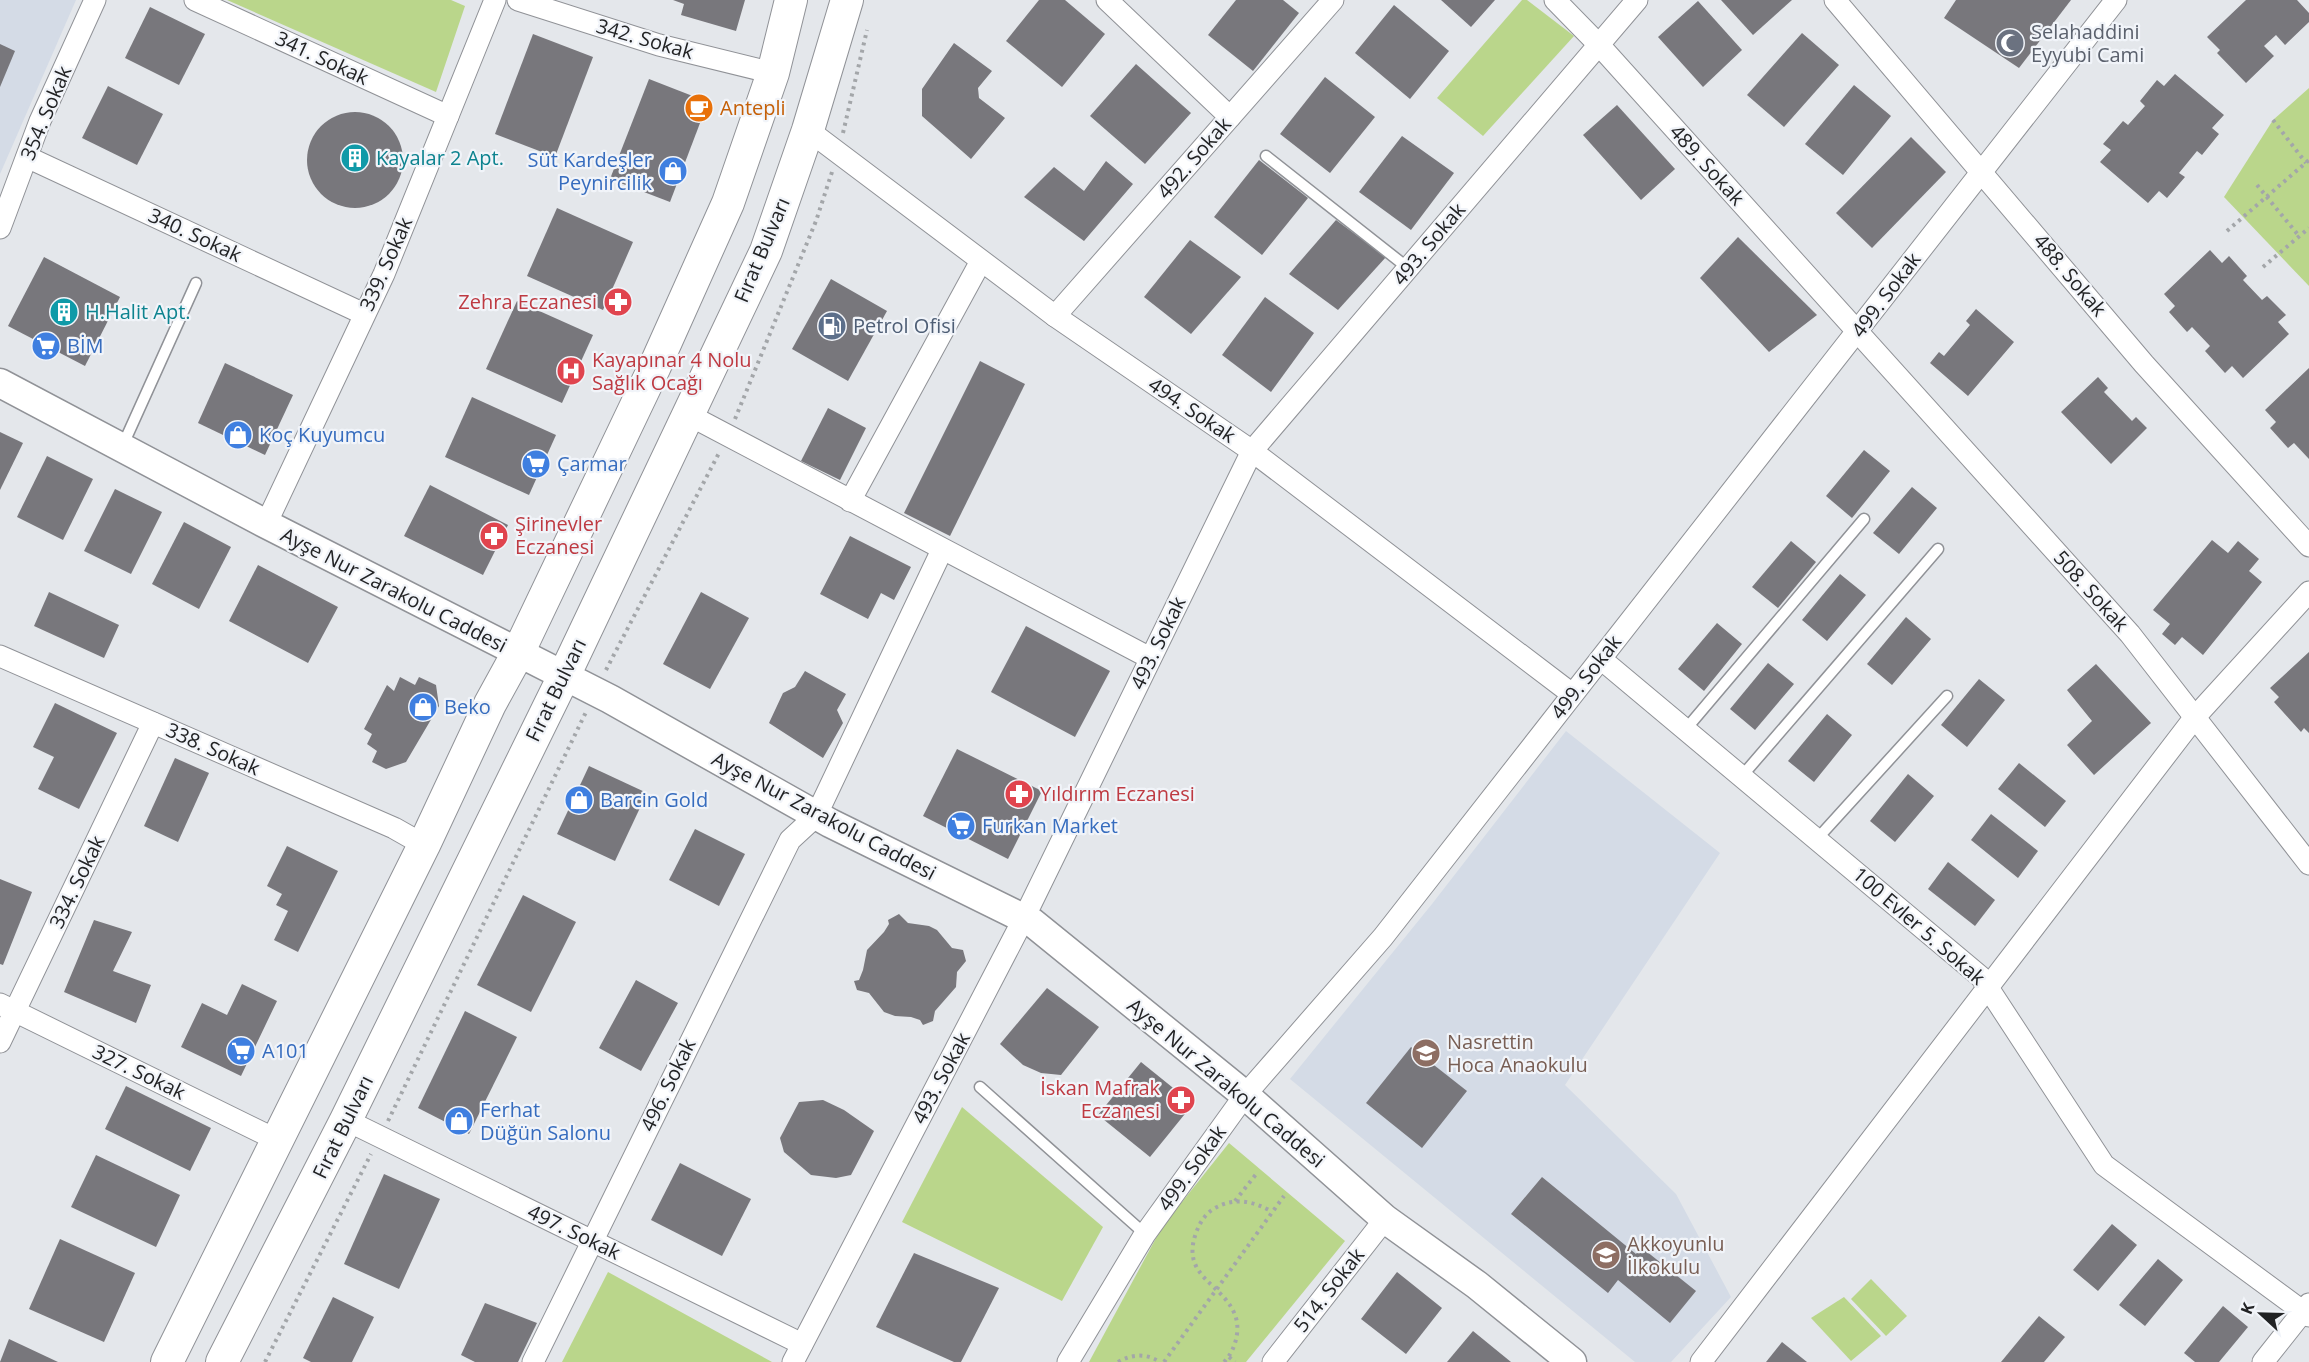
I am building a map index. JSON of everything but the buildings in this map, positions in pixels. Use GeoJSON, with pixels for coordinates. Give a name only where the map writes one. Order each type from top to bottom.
{"type":"FeatureCollection","features":[{"type":"Feature","properties":{"kind":"main road"},"geometry":{"type":"LineString","coordinates":[[167,1362],[424,844],[490,704],[518,653],[655,366],[721,218],[773,73],[791,0]]}},
{"type":"Feature","properties":{"kind":"main road","name":"Fırat Bulvarı"},"geometry":{"type":"LineString","coordinates":[[222,1362],[346,1120],[564,676],[766,250],[808,130],[847,0]]}},
{"type":"Feature","properties":{"kind":"street","name":"354. Sokak"},"geometry":{"type":"LineString","coordinates":[[0,228],[27,157],[95,0]]}},
{"type":"Feature","properties":{"kind":"street","name":"341. Sokak"},"geometry":{"type":"LineString","coordinates":[[195,0],[448,116]]}},
{"type":"Feature","properties":{"kind":"street","name":"339. Sokak"},"geometry":{"type":"LineString","coordinates":[[266,524],[384,274],[495,0]]}},
{"type":"Feature","properties":{"kind":"street","name":"342. Sokak"},"geometry":{"type":"LineString","coordinates":[[518,0],[659,45],[773,73]]}},
{"type":"Feature","properties":{"kind":"street"},"geometry":{"type":"LineString","coordinates":[[1107,0],[1230,117]]}},
{"type":"Feature","properties":{"kind":"street","name":"492. Sokak"},"geometry":{"type":"LineString","coordinates":[[1055,316],[1333,0]]}},
{"type":"Feature","properties":{"kind":"street","name":"489. Sokak"},"geometry":{"type":"LineString","coordinates":[[1555,0],[1600,46],[1858,332]]}},
{"type":"Feature","properties":{"kind":"street","name":"493. Sokak"},"geometry":{"type":"LineString","coordinates":[[798,1353],[1024,918],[1252,451],[1638,0]]}},
{"type":"Feature","properties":{"kind":"street","name":"488. Sokak"},"geometry":{"type":"LineString","coordinates":[[1835,0],[2144,364],[2309,546]]}},
{"type":"Feature","properties":{"kind":"street","name":"499. Sokak"},"geometry":{"type":"LineString","coordinates":[[1068,1362],[1145,1233],[1245,1095],[1383,937],[2116,0]]}},
{"type":"Feature","properties":{"kind":"street","name":"494. Sokak"},"geometry":{"type":"LineString","coordinates":[[808,130],[1055,316],[1252,451],[1572,694]]}},
{"type":"Feature","properties":{"kind":"street","name":"340. Sokak"},"geometry":{"type":"LineString","coordinates":[[27,157],[364,314]]}},
{"type":"Feature","properties":{"kind":"street"},"geometry":{"type":"LineString","coordinates":[[850,501],[981,261]]}},
{"type":"Feature","properties":{"kind":"street","name":"508. Sokak"},"geometry":{"type":"LineString","coordinates":[[1858,332],[2130,634],[2309,864]]}},
{"type":"Feature","properties":{"kind":"street","name":"Ayşe Nur Zarakolu Caddesi"},"geometry":{"type":"LineString","coordinates":[[0,383],[266,524],[610,699],[816,816],[1033,923],[1245,1095],[1385,1219],[1478,1285],[1572,1362]]}},
{"type":"Feature","properties":{"kind":"street"},"geometry":{"type":"LineString","coordinates":[[687,414],[1150,658]]}},
{"type":"Feature","properties":{"kind":"street"},"geometry":{"type":"LineString","coordinates":[[816,816],[942,550]]}},
{"type":"Feature","properties":{"kind":"street"},"geometry":{"type":"LineString","coordinates":[[1701,1362],[2194,717],[2309,592]]}},
{"type":"Feature","properties":{"kind":"street","name":"338. Sokak"},"geometry":{"type":"LineString","coordinates":[[0,656],[394,828],[424,844]]}},
{"type":"Feature","properties":{"kind":"street","name":"100 Evler 5. Sokak"},"geometry":{"type":"LineString","coordinates":[[1601,658],[1981,976],[2104,1165],[2307,1310]]}},
{"type":"Feature","properties":{"kind":"street","name":"334. Sokak"},"geometry":{"type":"LineString","coordinates":[[0,1042],[8,1008],[153,723]]}},
{"type":"Feature","properties":{"kind":"street","name":"496. Sokak"},"geometry":{"type":"LineString","coordinates":[[533,1362],[591,1240],[790,840],[816,816]]}},
{"type":"Feature","properties":{"kind":"street","name":"327. Sokak"},"geometry":{"type":"LineString","coordinates":[[8,1008],[277,1140]]}},
{"type":"Feature","properties":{"kind":"street","name":"497. Sokak"},"geometry":{"type":"LineString","coordinates":[[346,1120],[591,1240],[798,1353]]}},
{"type":"Feature","properties":{"kind":"street","name":"514. Sokak"},"geometry":{"type":"LineString","coordinates":[[1273,1362],[1385,1219]]}},
{"type":"Feature","properties":{"kind":"street"},"geometry":{"type":"LineString","coordinates":[[2263,1362],[2307,1310]]}},
{"type":"Feature","properties":{"kind":"lane"},"geometry":{"type":"LineString","coordinates":[[1266,156],[1408,268]]}},
{"type":"Feature","properties":{"kind":"lane"},"geometry":{"type":"LineString","coordinates":[[122,448],[196,283]]}},
{"type":"Feature","properties":{"kind":"lane"},"geometry":{"type":"LineString","coordinates":[[1686,729],[1864,519]]}},
{"type":"Feature","properties":{"kind":"lane"},"geometry":{"type":"LineString","coordinates":[[1742,776],[1938,549]]}},
{"type":"Feature","properties":{"kind":"lane"},"geometry":{"type":"LineString","coordinates":[[1817,839],[1947,696]]}},
{"type":"Feature","properties":{"kind":"lane"},"geometry":{"type":"LineString","coordinates":[[980,1087],[1145,1233]]}},
{"type":"Feature","properties":{"kind":"path"},"geometry":{"type":"LineString","coordinates":[[2227,231],[2307,162],[2273,120]]}},
{"type":"Feature","properties":{"kind":"path"},"geometry":{"type":"LineString","coordinates":[[2257,185],[2299,236]]}},
{"type":"Feature","properties":{"kind":"path"},"geometry":{"type":"LineString","coordinates":[[2263,267],[2309,228]]}},
{"type":"Feature","properties":{"kind":"path"},"geometry":{"type":"LineString","coordinates":[[1235,1202],[1257,1173]]}},
{"type":"Feature","properties":{"kind":"path"},"geometry":{"type":"LineString","coordinates":[[1118,1362],[1139,1355],[1150,1356],[1162,1362],[1284,1196]]}},
{"type":"Feature","properties":{"kind":"path"},"geometry":{"type":"LineString","coordinates":[[1224,1362],[1229,1357],[1237,1334],[1236,1316],[1216,1290],[1203,1279],[1192,1254],[1194,1239],[1205,1215],[1224,1204],[1248,1200],[1271,1211]]}},
{"type":"Feature","properties":{"kind":"path"},"geometry":{"type":"LineString","coordinates":[[1229,1357],[1235,1362]]}},
{"type":"Feature","properties":{"kind":"shaded area"},"geometry":{"type":"Polygon","coordinates":[[[0,0],[76,0],[0,174],[0,0]]]}},
{"type":"Feature","properties":{"kind":"shaded area"},"geometry":{"type":"Polygon","coordinates":[[[1566,731],[1720,853],[1565,1085],[1676,1194],[1731,1297],[1671,1362],[1635,1362],[1290,1079],[1432,904],[1566,731]]]}},
{"type":"Feature","properties":{"kind":"green space"},"geometry":{"type":"Polygon","coordinates":[[[227,0],[451,0],[465,6],[436,92],[227,0]]]}},
{"type":"Feature","properties":{"kind":"green space"},"geometry":{"type":"Polygon","coordinates":[[[1522,0],[1527,0],[1574,36],[1483,136],[1437,98],[1522,0]]]}},
{"type":"Feature","properties":{"kind":"green space"},"geometry":{"type":"Polygon","coordinates":[[[2309,88],[2309,286],[2224,197],[2273,120],[2309,88]]]}},
{"type":"Feature","properties":{"kind":"green space"},"geometry":{"type":"Polygon","coordinates":[[[962,1107],[1103,1227],[1062,1301],[902,1222],[962,1107]]]}},
{"type":"Feature","properties":{"kind":"green space"},"geometry":{"type":"Polygon","coordinates":[[[1229,1143],[1345,1241],[1246,1362],[1089,1362],[1162,1227],[1229,1143]]]}},
{"type":"Feature","properties":{"kind":"green space"},"geometry":{"type":"Polygon","coordinates":[[[608,1272],[772,1362],[562,1362],[608,1272]]]}},
{"type":"Feature","properties":{"kind":"green space"},"geometry":{"type":"Polygon","coordinates":[[[1871,1279],[1907,1316],[1886,1336],[1851,1299],[1871,1279]]]}},
{"type":"Feature","properties":{"kind":"green space"},"geometry":{"type":"Polygon","coordinates":[[[1844,1297],[1881,1336],[1851,1361],[1811,1318],[1844,1297]]]}},
{"type":"Feature","properties":{"kind":"place","name":"Selahaddini Eyyubi Cami"},"geometry":{"type":"Point","coordinates":[2010,43]}},
{"type":"Feature","properties":{"kind":"place","name":"Antepli"},"geometry":{"type":"Point","coordinates":[699,108]}},
{"type":"Feature","properties":{"kind":"place","name":"Kayalar 2 Apt."},"geometry":{"type":"Point","coordinates":[355,158]}},
{"type":"Feature","properties":{"kind":"place","name":"Süt Kardeşler Peynircilik"},"geometry":{"type":"Point","coordinates":[673,171]}},
{"type":"Feature","properties":{"kind":"place","name":"Zehra Eczanesi"},"geometry":{"type":"Point","coordinates":[618,302]}},
{"type":"Feature","properties":{"kind":"place","name":"H.Halit Apt."},"geometry":{"type":"Point","coordinates":[64,312]}},
{"type":"Feature","properties":{"kind":"place","name":"Petrol Ofisi"},"geometry":{"type":"Point","coordinates":[832,326]}},
{"type":"Feature","properties":{"kind":"place","name":"BİM"},"geometry":{"type":"Point","coordinates":[46,346]}},
{"type":"Feature","properties":{"kind":"place","name":"Kayapınar 4 Nolu Sağlık Ocağı"},"geometry":{"type":"Point","coordinates":[571,371]}},
{"type":"Feature","properties":{"kind":"place","name":"Koç Kuyumcu"},"geometry":{"type":"Point","coordinates":[238,435]}},
{"type":"Feature","properties":{"kind":"place","name":"Çarmar"},"geometry":{"type":"Point","coordinates":[536,464]}},
{"type":"Feature","properties":{"kind":"place","name":"Şirinevler Eczanesi"},"geometry":{"type":"Point","coordinates":[494,536]}},
{"type":"Feature","properties":{"kind":"place","name":"Beko"},"geometry":{"type":"Point","coordinates":[423,707]}},
{"type":"Feature","properties":{"kind":"place","name":"Yıldırım Eczanesi"},"geometry":{"type":"Point","coordinates":[1019,794]}},
{"type":"Feature","properties":{"kind":"place","name":"Barcin Gold"},"geometry":{"type":"Point","coordinates":[579,800]}},
{"type":"Feature","properties":{"kind":"place","name":"Furkan Market"},"geometry":{"type":"Point","coordinates":[961,826]}},
{"type":"Feature","properties":{"kind":"place","name":"A101"},"geometry":{"type":"Point","coordinates":[241,1051]}},
{"type":"Feature","properties":{"kind":"place","name":"Nasrettin Hoca Anaokulu"},"geometry":{"type":"Point","coordinates":[1426,1053]}},
{"type":"Feature","properties":{"kind":"place","name":"İskan Mafrak Eczanesi"},"geometry":{"type":"Point","coordinates":[1181,1100]}},
{"type":"Feature","properties":{"kind":"place","name":"Ferhat Düğün Salonu"},"geometry":{"type":"Point","coordinates":[459,1121]}},
{"type":"Feature","properties":{"kind":"place","name":"Akkoyunlu İlkokulu"},"geometry":{"type":"Point","coordinates":[1606,1255]}}]}
